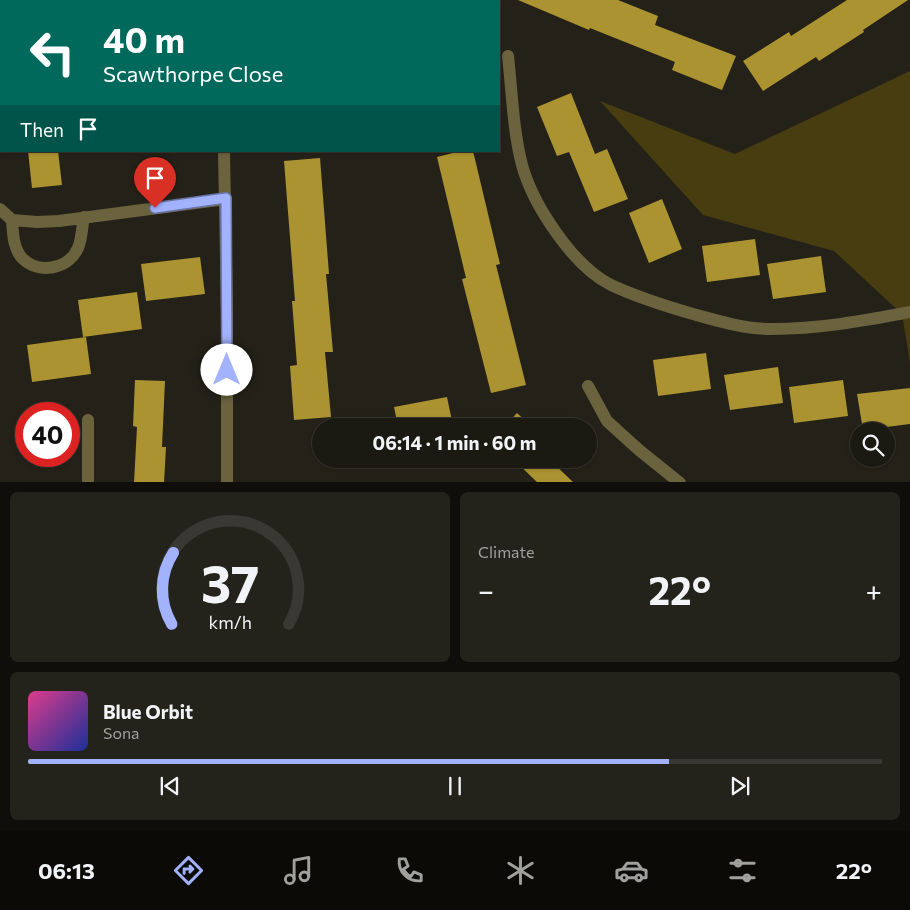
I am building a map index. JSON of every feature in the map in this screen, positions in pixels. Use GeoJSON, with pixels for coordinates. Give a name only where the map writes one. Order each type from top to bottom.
{"type":"FeatureCollection","features":[{"type":"Feature","properties":{"kind":"street"},"geometry":{"type":"LineString","coordinates":[[508,56],[516,132],[522,166],[557,235],[579,261],[609,284],[643,298],[727,324],[769,329],[809,328],[910,312]]}},
{"type":"Feature","properties":{"kind":"street"},"geometry":{"type":"LineString","coordinates":[[224,152],[226,198],[227,482]]}},
{"type":"Feature","properties":{"kind":"street"},"geometry":{"type":"LineString","coordinates":[[0,209],[12,220],[59,221],[226,198]]}},
{"type":"Feature","properties":{"kind":"street"},"geometry":{"type":"LineString","coordinates":[[12,220],[14,241],[21,257],[35,267],[53,268],[67,261],[78,248],[84,217]]}},
{"type":"Feature","properties":{"kind":"street"},"geometry":{"type":"LineString","coordinates":[[588,386],[607,421],[639,450],[680,482]]}},
{"type":"Feature","properties":{"kind":"street"},"geometry":{"type":"LineString","coordinates":[[88,420],[88,482]]}},
{"type":"Feature","properties":{"kind":"shaded area"},"geometry":{"type":"Polygon","coordinates":[[[910,71],[910,363],[902,314],[834,251],[703,215],[600,101],[735,154],[910,71]]]}},
{"type":"Feature","properties":{"kind":"building"},"geometry":{"type":"Polygon","coordinates":[[[518,0],[618,0],[658,16],[655,25],[736,56],[722,90],[672,70],[675,62],[590,28],[589,30],[518,0]]]}},
{"type":"Feature","properties":{"kind":"building"},"geometry":{"type":"Polygon","coordinates":[[[847,0],[908,0],[863,30],[864,32],[819,61],[816,57],[763,91],[743,61],[789,32],[791,36],[847,0]]]}},
{"type":"Feature","properties":{"kind":"building"},"geometry":{"type":"Polygon","coordinates":[[[571,93],[595,154],[607,149],[628,199],[594,212],[569,152],[557,156],[537,107],[571,93]]]}},
{"type":"Feature","properties":{"kind":"building"},"geometry":{"type":"Polygon","coordinates":[[[28,152],[58,152],[62,185],[32,188],[28,152]]]}},
{"type":"Feature","properties":{"kind":"building"},"geometry":{"type":"Polygon","coordinates":[[[457,152],[473,152],[500,264],[496,265],[526,385],[491,393],[462,279],[466,278],[437,157],[457,152]]]}},
{"type":"Feature","properties":{"kind":"building"},"geometry":{"type":"Polygon","coordinates":[[[320,158],[329,274],[326,274],[333,352],[325,352],[331,417],[294,420],[290,366],[297,365],[292,301],[295,301],[284,161],[320,158]]]}},
{"type":"Feature","properties":{"kind":"building"},"geometry":{"type":"Polygon","coordinates":[[[662,199],[682,249],[649,263],[629,213],[662,199]]]}},
{"type":"Feature","properties":{"kind":"building"},"geometry":{"type":"Polygon","coordinates":[[[755,239],[760,275],[707,282],[702,246],[755,239]]]}},
{"type":"Feature","properties":{"kind":"building"},"geometry":{"type":"Polygon","coordinates":[[[821,256],[826,292],[773,299],[767,264],[821,256]]]}},
{"type":"Feature","properties":{"kind":"building"},"geometry":{"type":"Polygon","coordinates":[[[200,257],[205,294],[146,301],[141,264],[200,257]]]}},
{"type":"Feature","properties":{"kind":"building"},"geometry":{"type":"Polygon","coordinates":[[[137,292],[142,329],[83,337],[78,300],[137,292]]]}},
{"type":"Feature","properties":{"kind":"building"},"geometry":{"type":"Polygon","coordinates":[[[86,337],[91,374],[32,382],[27,345],[86,337]]]}},
{"type":"Feature","properties":{"kind":"building"},"geometry":{"type":"Polygon","coordinates":[[[706,353],[711,389],[658,396],[653,360],[706,353]]]}},
{"type":"Feature","properties":{"kind":"building"},"geometry":{"type":"Polygon","coordinates":[[[778,367],[783,403],[730,410],[724,375],[778,367]]]}},
{"type":"Feature","properties":{"kind":"building"},"geometry":{"type":"Polygon","coordinates":[[[135,380],[165,381],[162,447],[166,447],[164,482],[134,482],[137,427],[133,426],[135,380]]]}},
{"type":"Feature","properties":{"kind":"building"},"geometry":{"type":"Polygon","coordinates":[[[843,380],[848,416],[794,423],[789,387],[843,380]]]}},
{"type":"Feature","properties":{"kind":"building"},"geometry":{"type":"Polygon","coordinates":[[[910,388],[910,424],[895,426],[895,422],[862,422],[857,394],[910,388]]]}},
{"type":"Feature","properties":{"kind":"building"},"geometry":{"type":"Polygon","coordinates":[[[447,397],[451,418],[396,418],[394,407],[447,397]]]}},
{"type":"Feature","properties":{"kind":"building"},"geometry":{"type":"Polygon","coordinates":[[[517,413],[522,418],[512,418],[517,413]]]}},
{"type":"Feature","properties":{"kind":"building"},"geometry":{"type":"Polygon","coordinates":[[[522,468],[558,468],[573,482],[537,482],[522,468]]]}},
{"type":"Feature","properties":{"kind":"route"},"geometry":{"type":"LineString","coordinates":[[155,208],[226,198],[227,370]]}}]}
